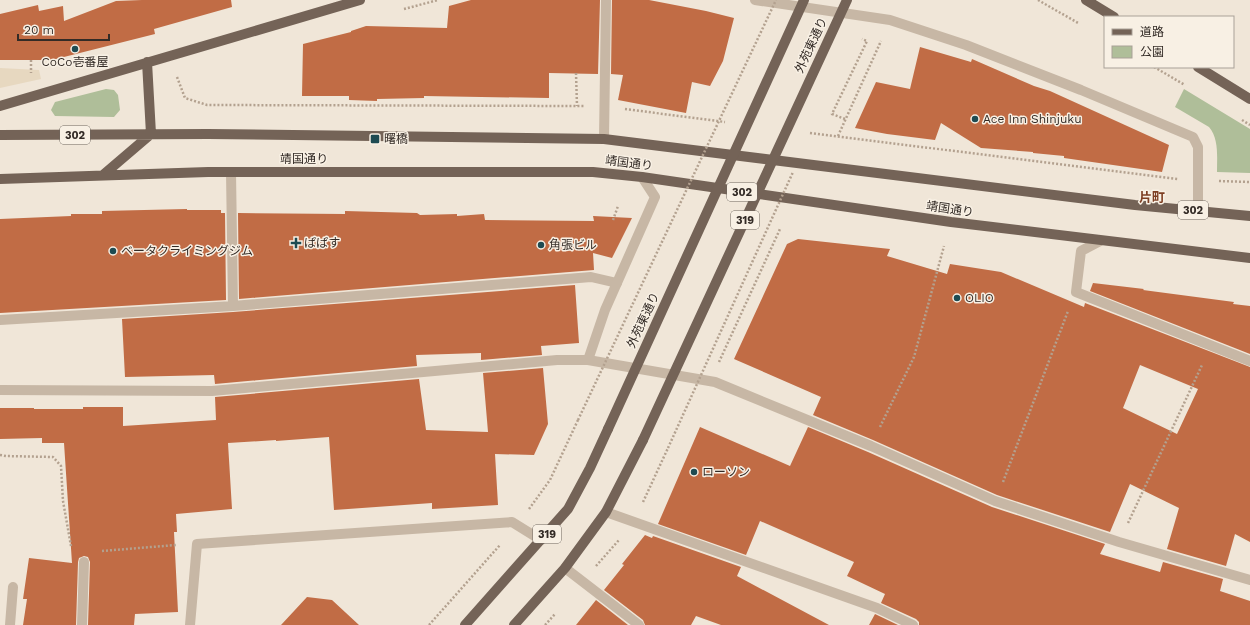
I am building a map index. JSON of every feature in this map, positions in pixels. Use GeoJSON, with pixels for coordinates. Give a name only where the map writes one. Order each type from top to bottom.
{"type":"FeatureCollection","features":[{"type":"Feature","properties":{"kind":"main road"},"geometry":{"type":"LineString","coordinates":[[0,106],[360,0]]}},
{"type":"Feature","properties":{"kind":"main road","name":"外苑東通り"},"geometry":{"type":"LineString","coordinates":[[465,625],[568,509],[590,468],[804,0]]}},
{"type":"Feature","properties":{"kind":"main road","name":"外苑東通り"},"geometry":{"type":"LineString","coordinates":[[514,625],[565,568],[606,512],[643,440],[847,0]]}},
{"type":"Feature","properties":{"kind":"main road"},"geometry":{"type":"LineString","coordinates":[[1086,0],[1112,16]]}},
{"type":"Feature","properties":{"kind":"main road"},"geometry":{"type":"LineString","coordinates":[[103,175],[151,134],[147,62]]}},
{"type":"Feature","properties":{"kind":"main road"},"geometry":{"type":"LineString","coordinates":[[1200,68],[1250,98]]}},
{"type":"Feature","properties":{"kind":"main road","name":"靖国通り"},"geometry":{"type":"LineString","coordinates":[[0,135],[239,134],[604,139],[1127,204],[1250,216]]}},
{"type":"Feature","properties":{"kind":"main road","name":"靖国通り"},"geometry":{"type":"LineString","coordinates":[[0,179],[232,172],[593,172],[642,177],[951,222],[1250,258]]}},
{"type":"Feature","properties":{"kind":"street"},"geometry":{"type":"LineString","coordinates":[[604,139],[606,0]]}},
{"type":"Feature","properties":{"kind":"street"},"geometry":{"type":"LineString","coordinates":[[755,0],[890,20],[966,45],[1081,90],[1194,137],[1198,147],[1198,211]]}},
{"type":"Feature","properties":{"kind":"street"},"geometry":{"type":"LineString","coordinates":[[232,172],[233,306]]}},
{"type":"Feature","properties":{"kind":"street"},"geometry":{"type":"LineString","coordinates":[[588,360],[605,310],[655,197],[642,177]]}},
{"type":"Feature","properties":{"kind":"street"},"geometry":{"type":"LineString","coordinates":[[1100,241],[1081,251],[1076,292],[1250,362]]}},
{"type":"Feature","properties":{"kind":"street"},"geometry":{"type":"LineString","coordinates":[[0,320],[233,306],[591,277],[617,283]]}},
{"type":"Feature","properties":{"kind":"street"},"geometry":{"type":"LineString","coordinates":[[0,390],[212,391],[557,360],[588,360],[715,382],[871,446],[995,501],[1119,542],[1250,580]]}},
{"type":"Feature","properties":{"kind":"street"},"geometry":{"type":"LineString","coordinates":[[606,512],[877,608],[913,625]]}},
{"type":"Feature","properties":{"kind":"street"},"geometry":{"type":"LineString","coordinates":[[190,625],[197,544],[512,522],[541,540]]}},
{"type":"Feature","properties":{"kind":"street"},"geometry":{"type":"LineString","coordinates":[[82,625],[84,562]]}},
{"type":"Feature","properties":{"kind":"street"},"geometry":{"type":"LineString","coordinates":[[565,568],[639,625]]}},
{"type":"Feature","properties":{"kind":"street"},"geometry":{"type":"LineString","coordinates":[[10,625],[13,587]]}},
{"type":"Feature","properties":{"kind":"path"},"geometry":{"type":"LineString","coordinates":[[404,9],[438,0]]}},
{"type":"Feature","properties":{"kind":"path"},"geometry":{"type":"LineString","coordinates":[[578,420],[776,0]]}},
{"type":"Feature","properties":{"kind":"path"},"geometry":{"type":"LineString","coordinates":[[1038,0],[1085,26]]}},
{"type":"Feature","properties":{"kind":"path"},"geometry":{"type":"LineString","coordinates":[[838,136],[890,20]]}},
{"type":"Feature","properties":{"kind":"path"},"geometry":{"type":"LineString","coordinates":[[845,120],[832,114],[867,41],[860,38]]}},
{"type":"Feature","properties":{"kind":"path"},"geometry":{"type":"LineString","coordinates":[[31,60],[31,73]]}},
{"type":"Feature","properties":{"kind":"path"},"geometry":{"type":"LineString","coordinates":[[576,73],[577,106]]}},
{"type":"Feature","properties":{"kind":"path"},"geometry":{"type":"LineString","coordinates":[[809,136],[812,129]]}},
{"type":"Feature","properties":{"kind":"path"},"geometry":{"type":"LineString","coordinates":[[668,448],[793,172]]}},
{"type":"Feature","properties":{"kind":"path"},"geometry":{"type":"LineString","coordinates":[[613,220],[618,206]]}},
{"type":"Feature","properties":{"kind":"path"},"geometry":{"type":"LineString","coordinates":[[715,382],[720,360],[780,230]]}},
{"type":"Feature","properties":{"kind":"path"},"geometry":{"type":"LineString","coordinates":[[871,446],[914,357],[944,246]]}},
{"type":"Feature","properties":{"kind":"path"},"geometry":{"type":"LineString","coordinates":[[995,501],[1076,292]]}},
{"type":"Feature","properties":{"kind":"path"},"geometry":{"type":"LineString","coordinates":[[1119,542],[1211,346]]}},
{"type":"Feature","properties":{"kind":"path"},"geometry":{"type":"LineString","coordinates":[[0,455],[53,457],[61,466],[63,501],[71,550]]}},
{"type":"Feature","properties":{"kind":"path"},"geometry":{"type":"LineString","coordinates":[[99,551],[197,544]]}},
{"type":"Feature","properties":{"kind":"green space"},"geometry":{"type":"Polygon","coordinates":[[[106,89],[114,90],[118,95],[120,110],[114,117],[55,116],[51,110],[55,102],[106,89]]]}},
{"type":"Feature","properties":{"kind":"green space"},"geometry":{"type":"Polygon","coordinates":[[[1184,89],[1250,129],[1250,173],[1217,172],[1216,142],[1209,127],[1175,107],[1184,89]]]}},
{"type":"Feature","properties":{"kind":"shaded area"},"geometry":{"type":"Polygon","coordinates":[[[0,68],[39,70],[41,79],[0,88],[0,68]]]}},
{"type":"Feature","properties":{"kind":"building"},"geometry":{"type":"Polygon","coordinates":[[[231,0],[232,7],[154,29],[155,34],[52,60],[0,60],[0,14],[38,5],[39,11],[63,6],[64,21],[116,1],[231,0]]]}},
{"type":"Feature","properties":{"kind":"building"},"geometry":{"type":"Polygon","coordinates":[[[471,0],[600,0],[598,74],[549,73],[549,98],[424,96],[424,98],[377,99],[377,101],[349,100],[349,96],[302,96],[303,44],[351,32],[366,26],[447,28],[449,6],[471,0]]]}},
{"type":"Feature","properties":{"kind":"building"},"geometry":{"type":"Polygon","coordinates":[[[612,0],[649,0],[734,18],[723,61],[710,86],[692,82],[686,113],[618,100],[623,75],[611,74],[612,0]]]}},
{"type":"Feature","properties":{"kind":"building"},"geometry":{"type":"Polygon","coordinates":[[[920,47],[971,62],[972,59],[1034,86],[1050,91],[1169,145],[1162,172],[1064,158],[1064,156],[981,148],[941,123],[935,140],[855,128],[876,82],[910,89],[920,47]]]}},
{"type":"Feature","properties":{"kind":"building"},"geometry":{"type":"Polygon","coordinates":[[[187,209],[221,210],[221,213],[225,213],[226,300],[0,313],[0,219],[71,216],[71,214],[102,214],[102,211],[187,209]]]}},
{"type":"Feature","properties":{"kind":"building"},"geometry":{"type":"Polygon","coordinates":[[[345,211],[417,213],[420,215],[457,214],[457,216],[484,214],[485,220],[594,221],[593,216],[632,218],[612,258],[593,253],[594,270],[239,299],[238,213],[345,214],[345,211]]]}},
{"type":"Feature","properties":{"kind":"building"},"geometry":{"type":"Polygon","coordinates":[[[798,239],[890,249],[887,256],[947,274],[950,264],[1001,272],[1084,307],[1085,303],[1250,367],[1250,542],[1235,534],[1226,566],[1167,549],[1179,508],[1130,484],[1110,532],[997,495],[813,415],[821,397],[734,359],[787,244],[798,239]],[[1140,365],[1123,408],[1177,434],[1198,389],[1140,365]]]}},
{"type":"Feature","properties":{"kind":"building"},"geometry":{"type":"Polygon","coordinates":[[[1093,283],[1234,302],[1233,304],[1250,306],[1250,354],[1090,291],[1093,283]]]}},
{"type":"Feature","properties":{"kind":"building"},"geometry":{"type":"Polygon","coordinates":[[[575,285],[579,343],[541,346],[542,355],[481,360],[481,353],[416,355],[417,366],[215,384],[214,375],[125,377],[122,319],[233,312],[575,285]]]}},
{"type":"Feature","properties":{"kind":"building"},"geometry":{"type":"Polygon","coordinates":[[[543,368],[548,424],[534,455],[495,454],[498,505],[432,509],[432,503],[334,510],[329,437],[228,443],[232,509],[176,514],[177,532],[174,532],[178,612],[135,614],[134,625],[88,625],[90,562],[88,557],[84,556],[79,558],[78,562],[76,625],[23,625],[27,599],[23,599],[29,558],[72,563],[64,443],[42,443],[42,438],[0,439],[0,408],[83,409],[83,407],[123,407],[123,426],[216,420],[215,397],[419,379],[426,430],[488,432],[483,373],[543,368]]]}},
{"type":"Feature","properties":{"kind":"building"},"geometry":{"type":"Polygon","coordinates":[[[700,427],[790,466],[808,427],[992,507],[1105,544],[1100,554],[1160,572],[1163,562],[1223,579],[1220,591],[1250,601],[1250,625],[919,625],[919,622],[916,619],[881,603],[885,594],[847,576],[854,562],[760,521],[746,555],[658,524],[700,427]]]}},
{"type":"Feature","properties":{"kind":"building"},"geometry":{"type":"Polygon","coordinates":[[[645,535],[652,538],[653,536],[741,567],[737,576],[829,625],[721,625],[696,616],[691,625],[645,625],[643,620],[604,590],[645,535]]]}},
{"type":"Feature","properties":{"kind":"building"},"geometry":{"type":"Polygon","coordinates":[[[307,597],[332,600],[359,625],[281,625],[307,597]]]}},
{"type":"Feature","properties":{"kind":"building"},"geometry":{"type":"Polygon","coordinates":[[[596,600],[628,625],[576,625],[596,600]]]}},
{"type":"Feature","properties":{"kind":"building"},"geometry":{"type":"Polygon","coordinates":[[[875,614],[898,625],[869,625],[875,614]]]}},
{"type":"Feature","properties":{"kind":"place","name":"CoCo壱番屋"},"geometry":{"type":"Point","coordinates":[75,49]}},
{"type":"Feature","properties":{"kind":"place","name":"Ace Inn Shinjuku"},"geometry":{"type":"Point","coordinates":[975,119]}},
{"type":"Feature","properties":{"kind":"place","name":"曙橋"},"geometry":{"type":"Point","coordinates":[375,139]}},
{"type":"Feature","properties":{"kind":"place","name":"ぱぱす"},"geometry":{"type":"Point","coordinates":[296,243]}},
{"type":"Feature","properties":{"kind":"place","name":"角張ビル"},"geometry":{"type":"Point","coordinates":[541,245]}},
{"type":"Feature","properties":{"kind":"place","name":"ベータクライミングジム"},"geometry":{"type":"Point","coordinates":[113,251]}},
{"type":"Feature","properties":{"kind":"place","name":"OLIO"},"geometry":{"type":"Point","coordinates":[957,298]}},
{"type":"Feature","properties":{"kind":"place","name":"ローソン"},"geometry":{"type":"Point","coordinates":[694,472]}},
{"type":"Feature","properties":{"kind":"district","name":"片町"},"geometry":{"type":"Point","coordinates":[1152,197]}}]}
